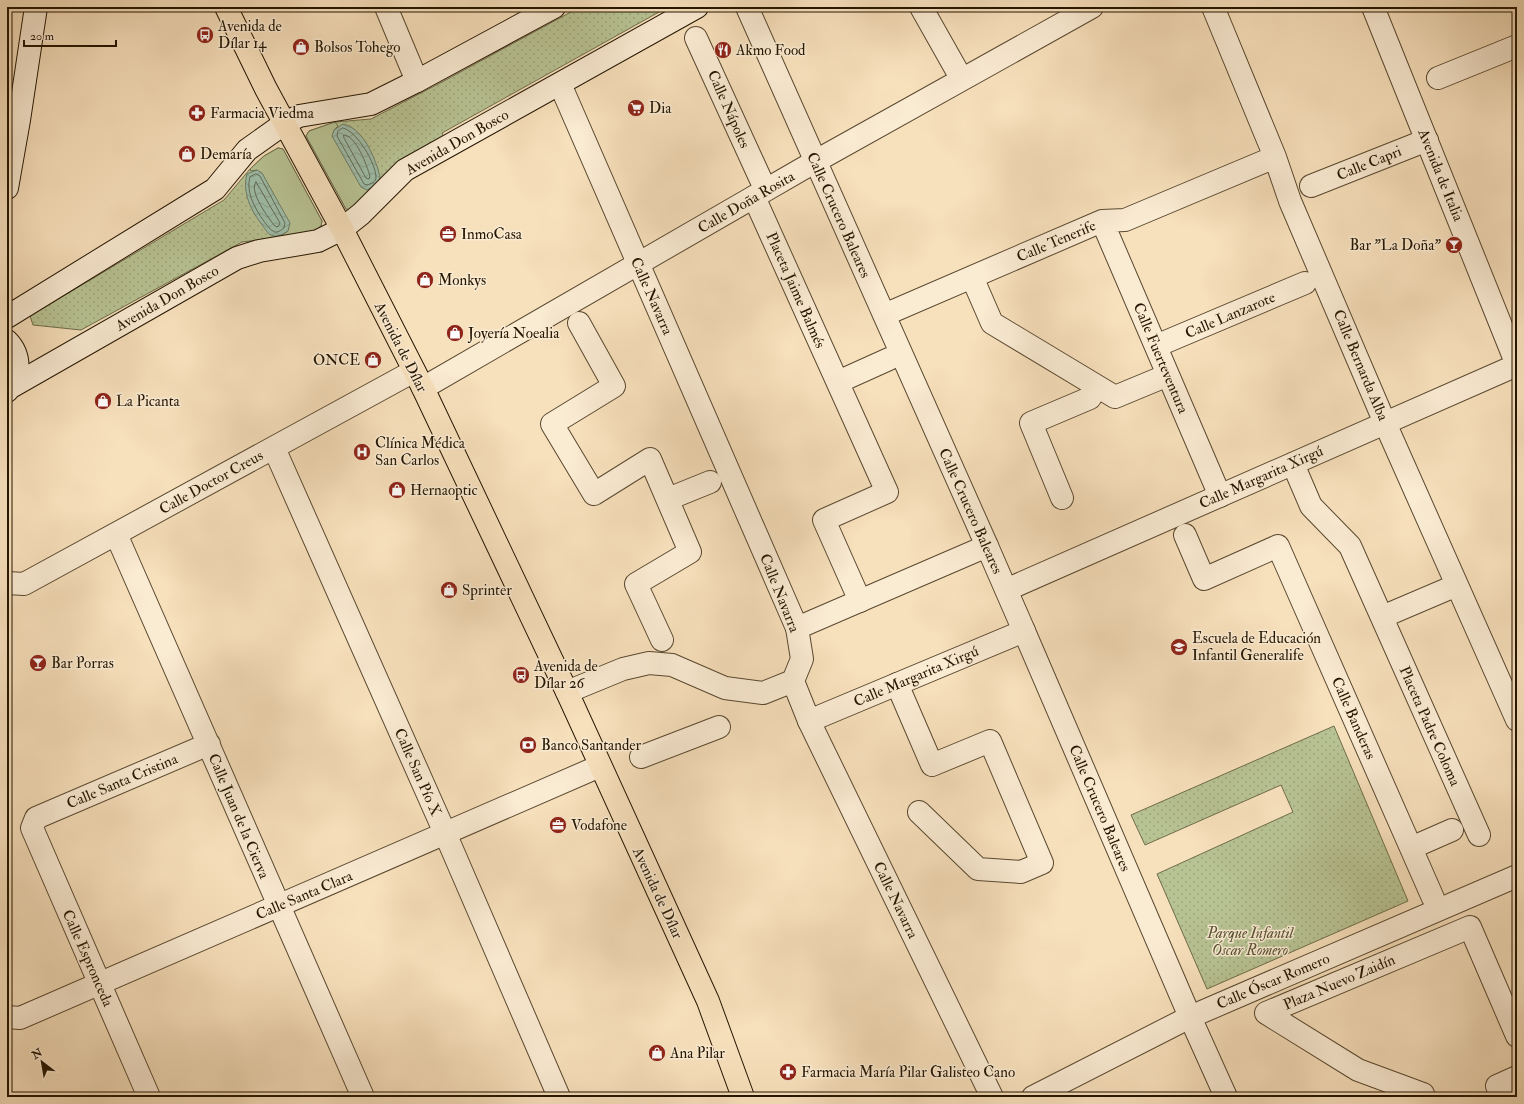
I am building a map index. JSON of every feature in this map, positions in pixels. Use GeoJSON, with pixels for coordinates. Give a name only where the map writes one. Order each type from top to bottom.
{"type":"FeatureCollection","features":[{"type":"Feature","properties":{"kind":"main road","name":"Avenida de Dílar"},"geometry":{"type":"LineString","coordinates":[[226,7],[253,63],[342,229],[418,380],[567,692],[708,1001],[743,1097]]}},
{"type":"Feature","properties":{"kind":"street"},"geometry":{"type":"LineString","coordinates":[[7,188],[13,121],[36,7]]}},
{"type":"Feature","properties":{"kind":"street"},"geometry":{"type":"LineString","coordinates":[[386,7],[417,81]]}},
{"type":"Feature","properties":{"kind":"street"},"geometry":{"type":"LineString","coordinates":[[7,317],[215,189],[247,150],[284,123],[299,116],[371,104],[417,81],[528,14],[554,7]]}},
{"type":"Feature","properties":{"kind":"street","name":"Avenida Don Bosco"},"geometry":{"type":"LineString","coordinates":[[9,389],[237,258],[259,251],[318,241],[342,229],[361,214],[405,170],[697,7]]}},
{"type":"Feature","properties":{"kind":"street","name":"Calle Crucero Baleares"},"geometry":{"type":"LineString","coordinates":[[747,7],[987,546],[1226,1097]]}},
{"type":"Feature","properties":{"kind":"street"},"geometry":{"type":"LineString","coordinates":[[921,7],[956,69]]}},
{"type":"Feature","properties":{"kind":"street","name":"Calle Doña Rosita"},"geometry":{"type":"LineString","coordinates":[[418,380],[638,264],[758,189],[816,161],[1092,7]]}},
{"type":"Feature","properties":{"kind":"street","name":"Calle Bernarda Alba"},"geometry":{"type":"LineString","coordinates":[[1213,7],[1275,157],[1290,201],[1385,423],[1516,715]]}},
{"type":"Feature","properties":{"kind":"street","name":"Avenida de Italia"},"geometry":{"type":"LineString","coordinates":[[1373,7],[1517,365]]}},
{"type":"Feature","properties":{"kind":"street","name":"Calle Nápoles"},"geometry":{"type":"LineString","coordinates":[[696,38],[758,189]]}},
{"type":"Feature","properties":{"kind":"street"},"geometry":{"type":"LineString","coordinates":[[1438,78],[1517,46]]}},
{"type":"Feature","properties":{"kind":"street","name":"Calle Navarra"},"geometry":{"type":"LineString","coordinates":[[560,84],[797,628],[802,659],[793,681],[809,720],[992,1097]]}},
{"type":"Feature","properties":{"kind":"street","name":"Calle Capri"},"geometry":{"type":"LineString","coordinates":[[1311,186],[1427,140]]}},
{"type":"Feature","properties":{"kind":"street","name":"Calle Tenerife"},"geometry":{"type":"LineString","coordinates":[[884,315],[1102,221],[1125,220],[1275,157]]}},
{"type":"Feature","properties":{"kind":"street","name":"Placeta Jaime Balmés"},"geometry":{"type":"LineString","coordinates":[[758,189],[838,382],[887,492],[824,520],[860,601]]}},
{"type":"Feature","properties":{"kind":"street","name":"Calle Fuerteventura"},"geometry":{"type":"LineString","coordinates":[[1102,221],[1220,496]]}},
{"type":"Feature","properties":{"kind":"street"},"geometry":{"type":"LineString","coordinates":[[972,277],[992,323],[1115,397],[1168,375]]}},
{"type":"Feature","properties":{"kind":"street","name":"Calle Lanzarote"},"geometry":{"type":"LineString","coordinates":[[1156,346],[1305,283]]}},
{"type":"Feature","properties":{"kind":"street"},"geometry":{"type":"LineString","coordinates":[[579,323],[614,386],[552,424],[594,494],[650,459],[690,552],[636,584],[662,640]]}},
{"type":"Feature","properties":{"kind":"street"},"geometry":{"type":"LineString","coordinates":[[7,341],[12,346],[18,367],[16,377],[9,389]]}},
{"type":"Feature","properties":{"kind":"street"},"geometry":{"type":"LineString","coordinates":[[838,382],[889,359]]}},
{"type":"Feature","properties":{"kind":"street","name":"Calle Margarita Xirgú"},"geometry":{"type":"LineString","coordinates":[[1006,590],[1517,365]]}},
{"type":"Feature","properties":{"kind":"street","name":"Calle Doctor Creus"},"geometry":{"type":"LineString","coordinates":[[7,583],[24,584],[274,448],[418,380]]}},
{"type":"Feature","properties":{"kind":"street"},"geometry":{"type":"LineString","coordinates":[[1062,498],[1031,423],[1090,398],[1096,386]]}},
{"type":"Feature","properties":{"kind":"street","name":"Calle San Pío X"},"geometry":{"type":"LineString","coordinates":[[274,448],[445,833],[559,1097]]}},
{"type":"Feature","properties":{"kind":"street","name":"Placeta Padre Coloma"},"geometry":{"type":"LineString","coordinates":[[1293,464],[1311,506],[1350,546],[1479,835]]}},
{"type":"Feature","properties":{"kind":"street"},"geometry":{"type":"LineString","coordinates":[[668,499],[710,482]]}},
{"type":"Feature","properties":{"kind":"street","name":"Calle Juan de la Cierva"},"geometry":{"type":"LineString","coordinates":[[116,534],[363,1097]]}},
{"type":"Feature","properties":{"kind":"street","name":"Calle Banderas"},"geometry":{"type":"LineString","coordinates":[[1185,535],[1204,579],[1278,546],[1433,898]]}},
{"type":"Feature","properties":{"kind":"street"},"geometry":{"type":"LineString","coordinates":[[797,628],[987,546]]}},
{"type":"Feature","properties":{"kind":"street"},"geometry":{"type":"LineString","coordinates":[[1382,617],[1457,585]]}},
{"type":"Feature","properties":{"kind":"street","name":"Calle Margarita Xirgú"},"geometry":{"type":"LineString","coordinates":[[809,720],[1024,631]]}},
{"type":"Feature","properties":{"kind":"street"},"geometry":{"type":"LineString","coordinates":[[567,692],[623,669],[649,663],[672,665],[725,688],[763,694],[793,681]]}},
{"type":"Feature","properties":{"kind":"street"},"geometry":{"type":"LineString","coordinates":[[897,684],[932,765],[990,741],[1042,863],[1021,872],[978,869],[919,812]]}},
{"type":"Feature","properties":{"kind":"street"},"geometry":{"type":"LineString","coordinates":[[641,757],[719,727]]}},
{"type":"Feature","properties":{"kind":"street","name":"Calle Santa Cristina"},"geometry":{"type":"LineString","coordinates":[[36,818],[209,744]]}},
{"type":"Feature","properties":{"kind":"street","name":"Calle Santa Clara"},"geometry":{"type":"LineString","coordinates":[[7,1017],[20,1018],[600,766]]}},
{"type":"Feature","properties":{"kind":"street","name":"Calle Espronceda"},"geometry":{"type":"LineString","coordinates":[[36,818],[32,828],[149,1097]]}},
{"type":"Feature","properties":{"kind":"street"},"geometry":{"type":"LineString","coordinates":[[1411,848],[1452,830]]}},
{"type":"Feature","properties":{"kind":"street","name":"Calle Óscar Romero"},"geometry":{"type":"LineString","coordinates":[[1033,1097],[1190,1017],[1517,876]]}},
{"type":"Feature","properties":{"kind":"street","name":"Plaza Nuevo Zaidín"},"geometry":{"type":"LineString","coordinates":[[1424,1097],[1423,1094],[1358,1070],[1266,1013],[1470,927],[1517,1036]]}},
{"type":"Feature","properties":{"kind":"street"},"geometry":{"type":"LineString","coordinates":[[1502,1097],[1497,1086],[1517,1077]]}},
{"type":"Feature","properties":{"kind":"green space"},"geometry":{"type":"Polygon","coordinates":[[[580,7],[668,7],[442,133],[444,137],[395,164],[375,189],[346,209],[306,136],[309,131],[335,122],[371,119],[580,7]]]}},
{"type":"Feature","properties":{"kind":"green space"},"geometry":{"type":"Polygon","coordinates":[[[335,122],[338,126],[334,130],[374,186],[350,210],[346,209],[306,136],[309,131],[335,122]]]}},
{"type":"Feature","properties":{"kind":"green space"},"geometry":{"type":"Polygon","coordinates":[[[278,148],[283,149],[322,221],[321,226],[284,237],[242,242],[81,330],[33,325],[30,316],[224,200],[250,169],[264,156],[278,148]]]}},
{"type":"Feature","properties":{"kind":"green space"},"geometry":{"type":"Polygon","coordinates":[[[278,148],[283,149],[322,221],[321,226],[314,231],[284,237],[282,235],[288,231],[257,170],[251,171],[250,169],[264,156],[278,148]]]}},
{"type":"Feature","properties":{"kind":"green space","name":"Parque Infantil Óscar Romero"},"geometry":{"type":"Polygon","coordinates":[[[1334,726],[1408,901],[1207,989],[1157,874],[1293,812],[1281,785],[1145,845],[1131,815],[1334,726]]]}},
{"type":"Feature","properties":{"kind":"water"},"geometry":{"type":"Polygon","coordinates":[[[343,124],[356,130],[373,155],[380,177],[375,186],[367,190],[361,187],[332,136],[334,130],[343,124]]]}},
{"type":"Feature","properties":{"kind":"water"},"geometry":{"type":"Polygon","coordinates":[[[257,170],[262,173],[290,223],[288,231],[280,235],[273,236],[268,233],[251,208],[246,188],[247,174],[257,170]]]}},
{"type":"Feature","properties":{"kind":"place","name":"Avenida de Dílar 14"},"geometry":{"type":"Point","coordinates":[205,35]}},
{"type":"Feature","properties":{"kind":"place","name":"Bolsos Tohego"},"geometry":{"type":"Point","coordinates":[301,47]}},
{"type":"Feature","properties":{"kind":"place","name":"Akmo Food"},"geometry":{"type":"Point","coordinates":[723,50]}},
{"type":"Feature","properties":{"kind":"place","name":"Dia"},"geometry":{"type":"Point","coordinates":[636,108]}},
{"type":"Feature","properties":{"kind":"place","name":"Farmacia Viedma"},"geometry":{"type":"Point","coordinates":[197,113]}},
{"type":"Feature","properties":{"kind":"place","name":"Demaría"},"geometry":{"type":"Point","coordinates":[187,154]}},
{"type":"Feature","properties":{"kind":"place","name":"InmoCasa"},"geometry":{"type":"Point","coordinates":[448,234]}},
{"type":"Feature","properties":{"kind":"place","name":"Bar \"La Doña\""},"geometry":{"type":"Point","coordinates":[1454,245]}},
{"type":"Feature","properties":{"kind":"place","name":"Monkys"},"geometry":{"type":"Point","coordinates":[425,280]}},
{"type":"Feature","properties":{"kind":"place","name":"Joyería Noealia"},"geometry":{"type":"Point","coordinates":[455,333]}},
{"type":"Feature","properties":{"kind":"place","name":"ONCE"},"geometry":{"type":"Point","coordinates":[373,360]}},
{"type":"Feature","properties":{"kind":"place","name":"La Picanta"},"geometry":{"type":"Point","coordinates":[103,401]}},
{"type":"Feature","properties":{"kind":"place","name":"Clínica Médica San Carlos"},"geometry":{"type":"Point","coordinates":[362,452]}},
{"type":"Feature","properties":{"kind":"place","name":"Hernaoptic"},"geometry":{"type":"Point","coordinates":[397,490]}},
{"type":"Feature","properties":{"kind":"place","name":"Sprinter"},"geometry":{"type":"Point","coordinates":[449,590]}},
{"type":"Feature","properties":{"kind":"place","name":"Escuela de Educación Infantil Generalife"},"geometry":{"type":"Point","coordinates":[1179,647]}},
{"type":"Feature","properties":{"kind":"place","name":"Bar Porras"},"geometry":{"type":"Point","coordinates":[38,663]}},
{"type":"Feature","properties":{"kind":"place","name":"Avenida de Dílar 26"},"geometry":{"type":"Point","coordinates":[521,675]}},
{"type":"Feature","properties":{"kind":"place","name":"Banco Santander"},"geometry":{"type":"Point","coordinates":[528,745]}},
{"type":"Feature","properties":{"kind":"place","name":"Vodafone"},"geometry":{"type":"Point","coordinates":[558,825]}},
{"type":"Feature","properties":{"kind":"place","name":"Ana Pilar"},"geometry":{"type":"Point","coordinates":[657,1053]}},
{"type":"Feature","properties":{"kind":"place","name":"Farmacia María Pilar Galisteo Cano"},"geometry":{"type":"Point","coordinates":[788,1072]}}]}
